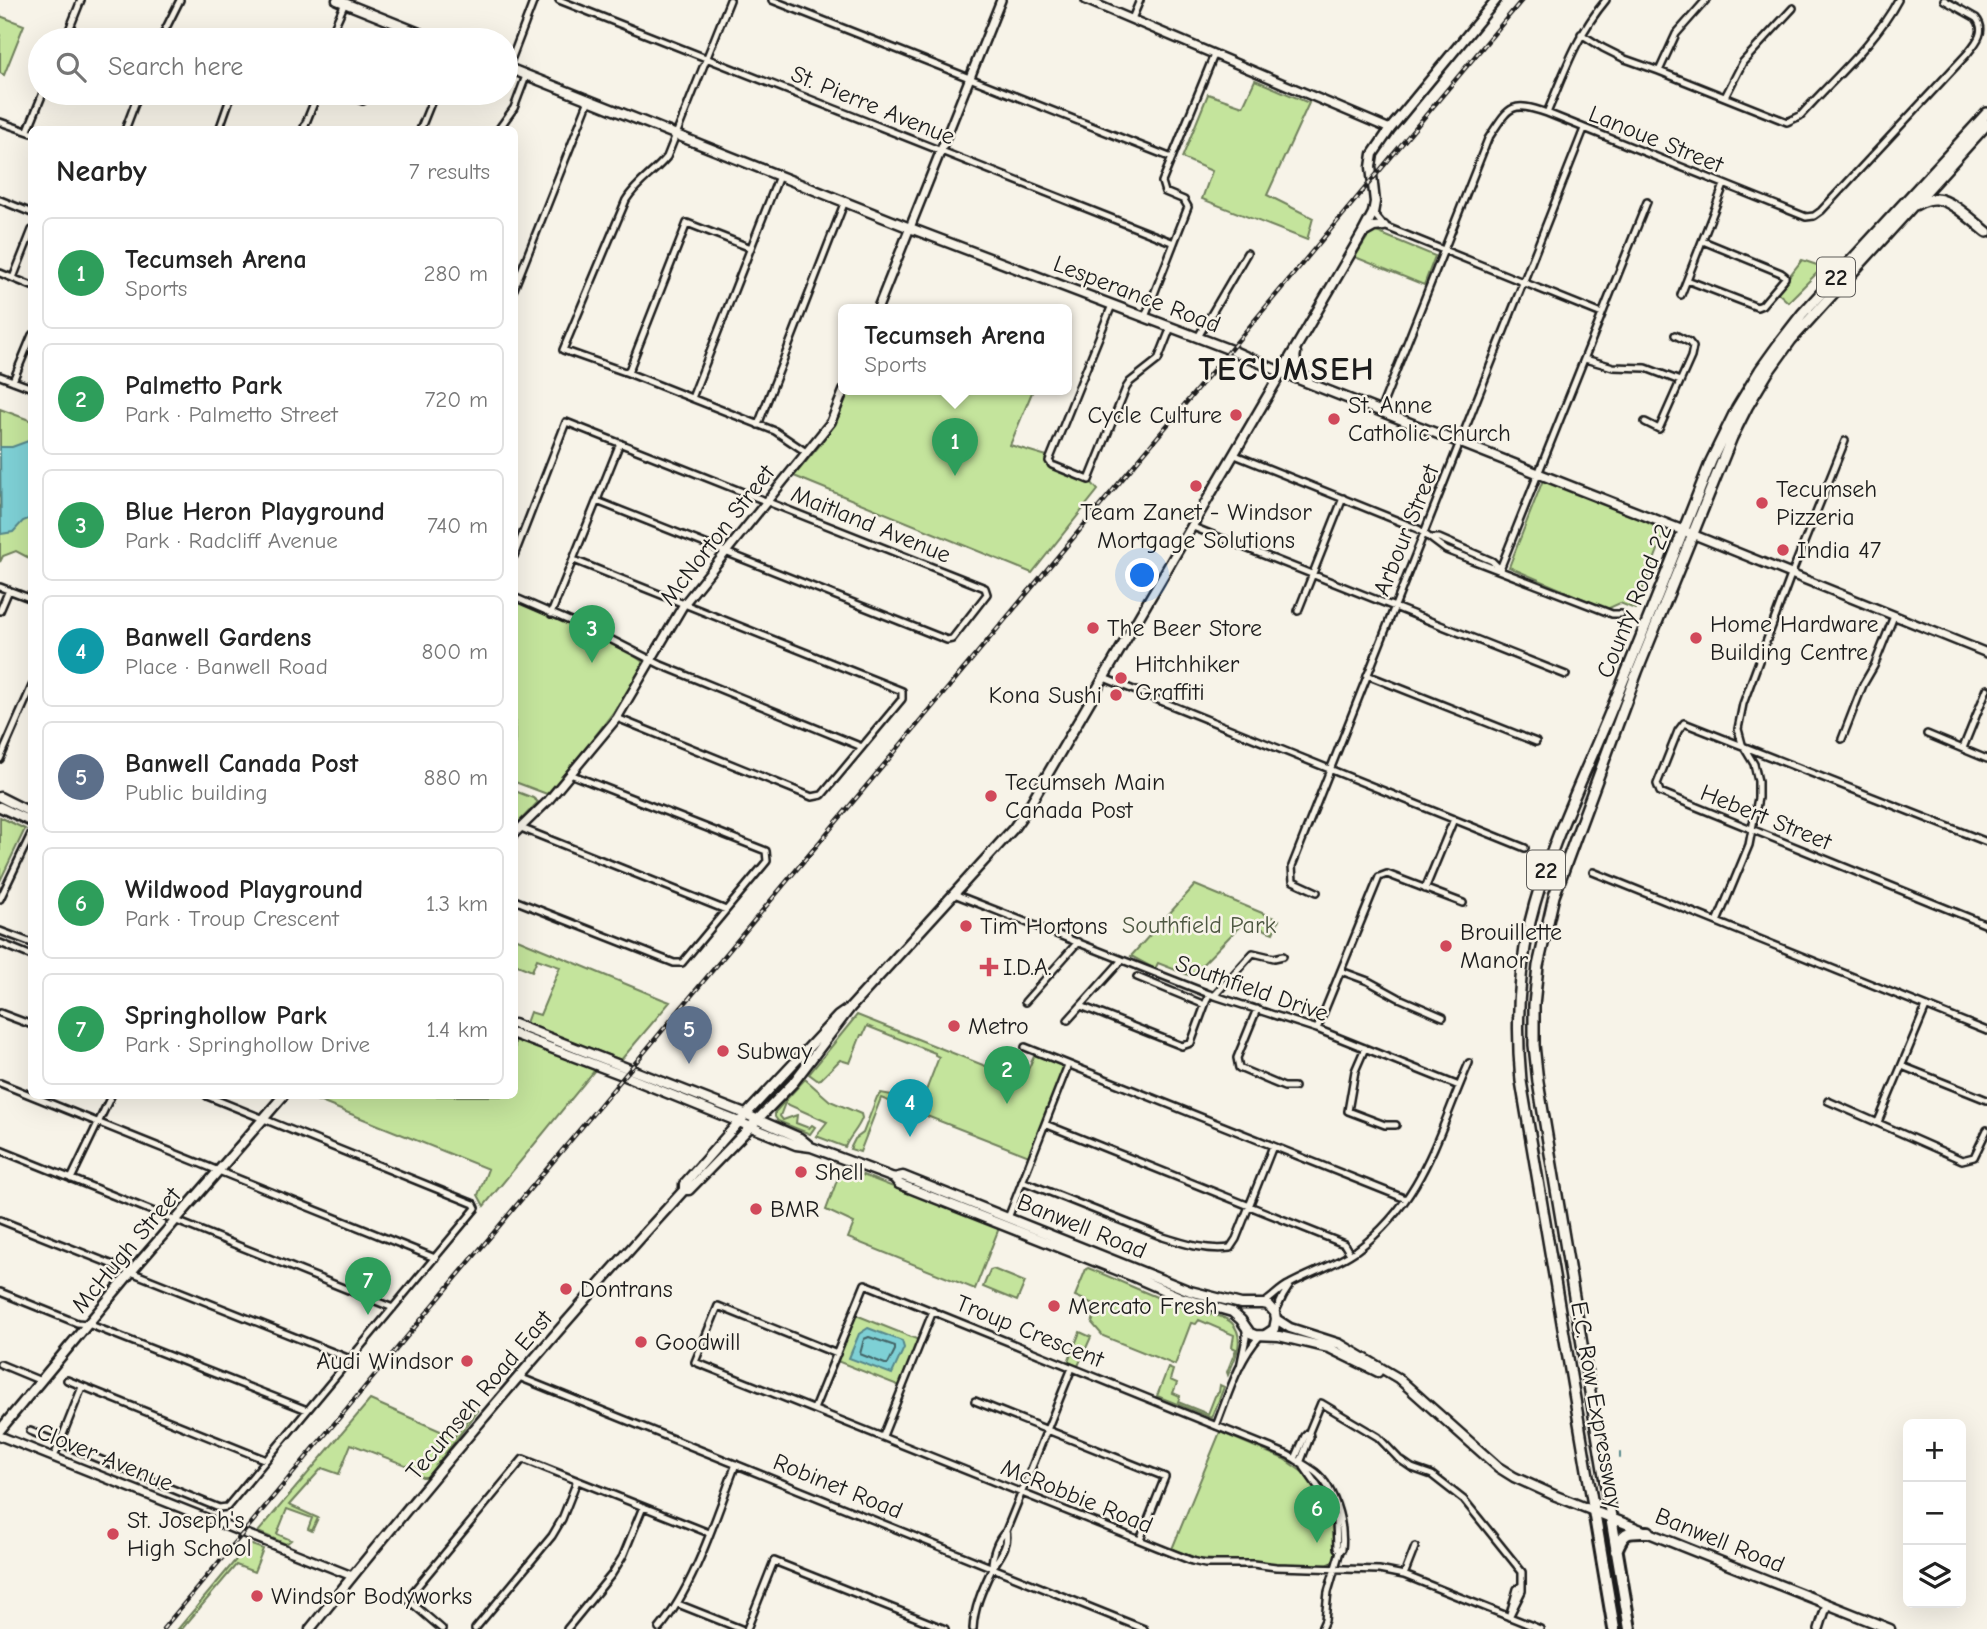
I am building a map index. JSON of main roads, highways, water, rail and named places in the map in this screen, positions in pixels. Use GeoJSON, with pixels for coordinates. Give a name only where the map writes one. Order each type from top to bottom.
{"type":"FeatureCollection","features":[{"type":"Feature","properties":{"kind":"highway","name":"E.C. Row Expressway"},"geometry":{"type":"LineString","coordinates":[[1594,1511],[1614,1629]]}},
{"type":"Feature","properties":{"kind":"highway","name":"E.C. Row Expressway"},"geometry":{"type":"LineString","coordinates":[[1611,1517],[1630,1629]]}},
{"type":"Feature","properties":{"kind":"highway"},"geometry":{"type":"LineString","coordinates":[[1616,1551],[1625,1534],[1648,1532]]}},
{"type":"Feature","properties":{"kind":"main road","name":"Tecumseh Road East"},"geometry":{"type":"LineString","coordinates":[[310,1629],[595,1288],[684,1190],[689,1190],[793,1083],[850,1008],[1013,829],[1029,806],[1363,234],[1375,202],[1371,167],[1376,148],[1496,0]]}},
{"type":"Feature","properties":{"kind":"main road"},"geometry":{"type":"LineString","coordinates":[[341,2],[407,28]]}},
{"type":"Feature","properties":{"kind":"main road","name":"Lesperance Road"},"geometry":{"type":"LineString","coordinates":[[518,73],[910,228],[1198,337],[1688,532]]}},
{"type":"Feature","properties":{"kind":"main road","name":"County Road 22"},"geometry":{"type":"LineString","coordinates":[[1556,1195],[1539,1094],[1534,1045],[1534,1005],[1545,929],[1565,864],[1720,441],[1760,370],[1802,314],[1987,113]]}},
{"type":"Feature","properties":{"kind":"main road","name":"County Road 22"},"geometry":{"type":"LineString","coordinates":[[1539,1188],[1518,1051],[1520,985],[1531,921],[1561,830],[1688,532],[1747,407],[1769,372],[1815,312],[1987,124]]}},
{"type":"Feature","properties":{"kind":"main road"},"geometry":{"type":"LineString","coordinates":[[1910,207],[1938,199],[1956,208],[1987,232]]}},
{"type":"Feature","properties":{"kind":"main road"},"geometry":{"type":"LineString","coordinates":[[1363,234],[1374,227],[1384,226]]}},
{"type":"Feature","properties":{"kind":"main road"},"geometry":{"type":"LineString","coordinates":[[1298,344],[1295,357],[1298,369],[1313,385]]}},
{"type":"Feature","properties":{"kind":"main road"},"geometry":{"type":"LineString","coordinates":[[0,797],[28,811]]}},
{"type":"Feature","properties":{"kind":"main road"},"geometry":{"type":"LineString","coordinates":[[0,807],[28,820]]}},
{"type":"Feature","properties":{"kind":"main road","name":"Tecumseh Road East"},"geometry":{"type":"LineString","coordinates":[[684,1190],[684,1184],[738,1122],[838,1016],[850,1008]]}},
{"type":"Feature","properties":{"kind":"main road","name":"Banwell Road"},"geometry":{"type":"LineString","coordinates":[[518,1026],[746,1114],[800,1138],[811,1147]]}},
{"type":"Feature","properties":{"kind":"main road","name":"Banwell Road"},"geometry":{"type":"LineString","coordinates":[[518,1036],[796,1145],[811,1147],[894,1178],[903,1176],[1180,1297],[1232,1312],[1245,1326]]}},
{"type":"Feature","properties":{"kind":"main road","name":"McHugh Street"},"geometry":{"type":"LineString","coordinates":[[0,1430],[131,1272],[280,1099]]}},
{"type":"Feature","properties":{"kind":"main road","name":"E.C. Row Expressway"},"geometry":{"type":"LineString","coordinates":[[1539,1188],[1594,1511]]}},
{"type":"Feature","properties":{"kind":"main road","name":"E.C. Row Expressway"},"geometry":{"type":"LineString","coordinates":[[1556,1195],[1611,1517]]}},
{"type":"Feature","properties":{"kind":"main road","name":"Banwell Road"},"geometry":{"type":"LineString","coordinates":[[1006,1222],[1190,1291],[1234,1303],[1260,1304]]}},
{"type":"Feature","properties":{"kind":"main road"},"geometry":{"type":"LineString","coordinates":[[1260,1304],[1272,1309],[1276,1316],[1274,1329],[1263,1336],[1250,1333],[1245,1326],[1245,1313],[1252,1305],[1260,1304]]}},
{"type":"Feature","properties":{"kind":"main road","name":"Banwell Road"},"geometry":{"type":"LineString","coordinates":[[1276,1316],[1290,1328],[1340,1344],[1398,1378],[1506,1473],[1548,1493],[1890,1629]]}},
{"type":"Feature","properties":{"kind":"main road","name":"Banwell Road"},"geometry":{"type":"LineString","coordinates":[[1263,1336],[1279,1336],[1329,1348],[1405,1384]]}},
{"type":"Feature","properties":{"kind":"water"},"geometry":{"type":"Polygon","coordinates":[[[28,441],[28,519],[13,532],[1,534],[0,447],[12,447],[28,441]]]}},
{"type":"Feature","properties":{"kind":"water"},"geometry":{"type":"Polygon","coordinates":[[[868,1328],[902,1341],[904,1348],[892,1374],[849,1358],[859,1334],[868,1328]]]}},
{"type":"Feature","properties":{"kind":"waterway"},"geometry":{"type":"LineString","coordinates":[[1620,1453],[1620,1458]]}},
{"type":"Feature","properties":{"kind":"railway"},"geometry":{"type":"LineString","coordinates":[[163,1629],[1522,0]]}},
{"type":"Feature","properties":{"kind":"place","name":"Cycle Culture"},"geometry":{"type":"Point","coordinates":[1236,415]}},
{"type":"Feature","properties":{"kind":"place","name":"St. Anne Catholic Church"},"geometry":{"type":"Point","coordinates":[1334,419]}},
{"type":"Feature","properties":{"kind":"place","name":"Tecumseh Arena"},"geometry":{"type":"Point","coordinates":[955,476]}},
{"type":"Feature","properties":{"kind":"place","name":"Team Zanet - Windsor Mortgage Solutions"},"geometry":{"type":"Point","coordinates":[1196,486]}},
{"type":"Feature","properties":{"kind":"place","name":"Tecumseh Pizzeria"},"geometry":{"type":"Point","coordinates":[1762,503]}},
{"type":"Feature","properties":{"kind":"place","name":"India 47"},"geometry":{"type":"Point","coordinates":[1783,550]}},
{"type":"Feature","properties":{"kind":"place","name":"The Beer Store"},"geometry":{"type":"Point","coordinates":[1093,628]}},
{"type":"Feature","properties":{"kind":"place","name":"Home Hardware Building Centre"},"geometry":{"type":"Point","coordinates":[1696,638]}},
{"type":"Feature","properties":{"kind":"place","name":"Blue Heron Playground"},"geometry":{"type":"Point","coordinates":[592,663]}},
{"type":"Feature","properties":{"kind":"place","name":"Hitchhiker Graffiti"},"geometry":{"type":"Point","coordinates":[1121,678]}},
{"type":"Feature","properties":{"kind":"place","name":"Kona Sushi"},"geometry":{"type":"Point","coordinates":[1116,695]}},
{"type":"Feature","properties":{"kind":"place","name":"Tecumseh Main Canada Post"},"geometry":{"type":"Point","coordinates":[991,796]}},
{"type":"Feature","properties":{"kind":"place","name":"Tim Hortons"},"geometry":{"type":"Point","coordinates":[966,926]}},
{"type":"Feature","properties":{"kind":"place","name":"Brouillette Manor"},"geometry":{"type":"Point","coordinates":[1446,946]}},
{"type":"Feature","properties":{"kind":"place","name":"I.D.A."},"geometry":{"type":"Point","coordinates":[989,967]}},
{"type":"Feature","properties":{"kind":"place","name":"Metro"},"geometry":{"type":"Point","coordinates":[954,1026]}},
{"type":"Feature","properties":{"kind":"place","name":"Subway"},"geometry":{"type":"Point","coordinates":[723,1051]}},
{"type":"Feature","properties":{"kind":"place","name":"Banwell Canada Post"},"geometry":{"type":"Point","coordinates":[689,1064]}},
{"type":"Feature","properties":{"kind":"place","name":"Palmetto Park"},"geometry":{"type":"Point","coordinates":[1007,1104]}},
{"type":"Feature","properties":{"kind":"place","name":"Banwell Gardens"},"geometry":{"type":"Point","coordinates":[910,1137]}},
{"type":"Feature","properties":{"kind":"place","name":"Shell"},"geometry":{"type":"Point","coordinates":[801,1172]}},
{"type":"Feature","properties":{"kind":"place","name":"BMR"},"geometry":{"type":"Point","coordinates":[756,1209]}},
{"type":"Feature","properties":{"kind":"place","name":"Dontrans"},"geometry":{"type":"Point","coordinates":[566,1289]}},
{"type":"Feature","properties":{"kind":"place","name":"Mercato Fresh"},"geometry":{"type":"Point","coordinates":[1054,1306]}},
{"type":"Feature","properties":{"kind":"place","name":"Springhollow Park"},"geometry":{"type":"Point","coordinates":[368,1315]}},
{"type":"Feature","properties":{"kind":"place","name":"Goodwill"},"geometry":{"type":"Point","coordinates":[641,1342]}},
{"type":"Feature","properties":{"kind":"place","name":"Audi Windsor"},"geometry":{"type":"Point","coordinates":[467,1361]}},
{"type":"Feature","properties":{"kind":"place","name":"St. Joseph's High School"},"geometry":{"type":"Point","coordinates":[113,1534]}},
{"type":"Feature","properties":{"kind":"place","name":"Wildwood Playground"},"geometry":{"type":"Point","coordinates":[1317,1543]}},
{"type":"Feature","properties":{"kind":"place","name":"Windsor Bodyworks"},"geometry":{"type":"Point","coordinates":[257,1596]}},
{"type":"Feature","properties":{"kind":"district","name":"TECUMSEH"},"geometry":{"type":"Point","coordinates":[1287,369]}},
{"type":"Feature","properties":{"kind":"park label","name":"Southfield Park"},"geometry":{"type":"Point","coordinates":[1199,925]}}]}
